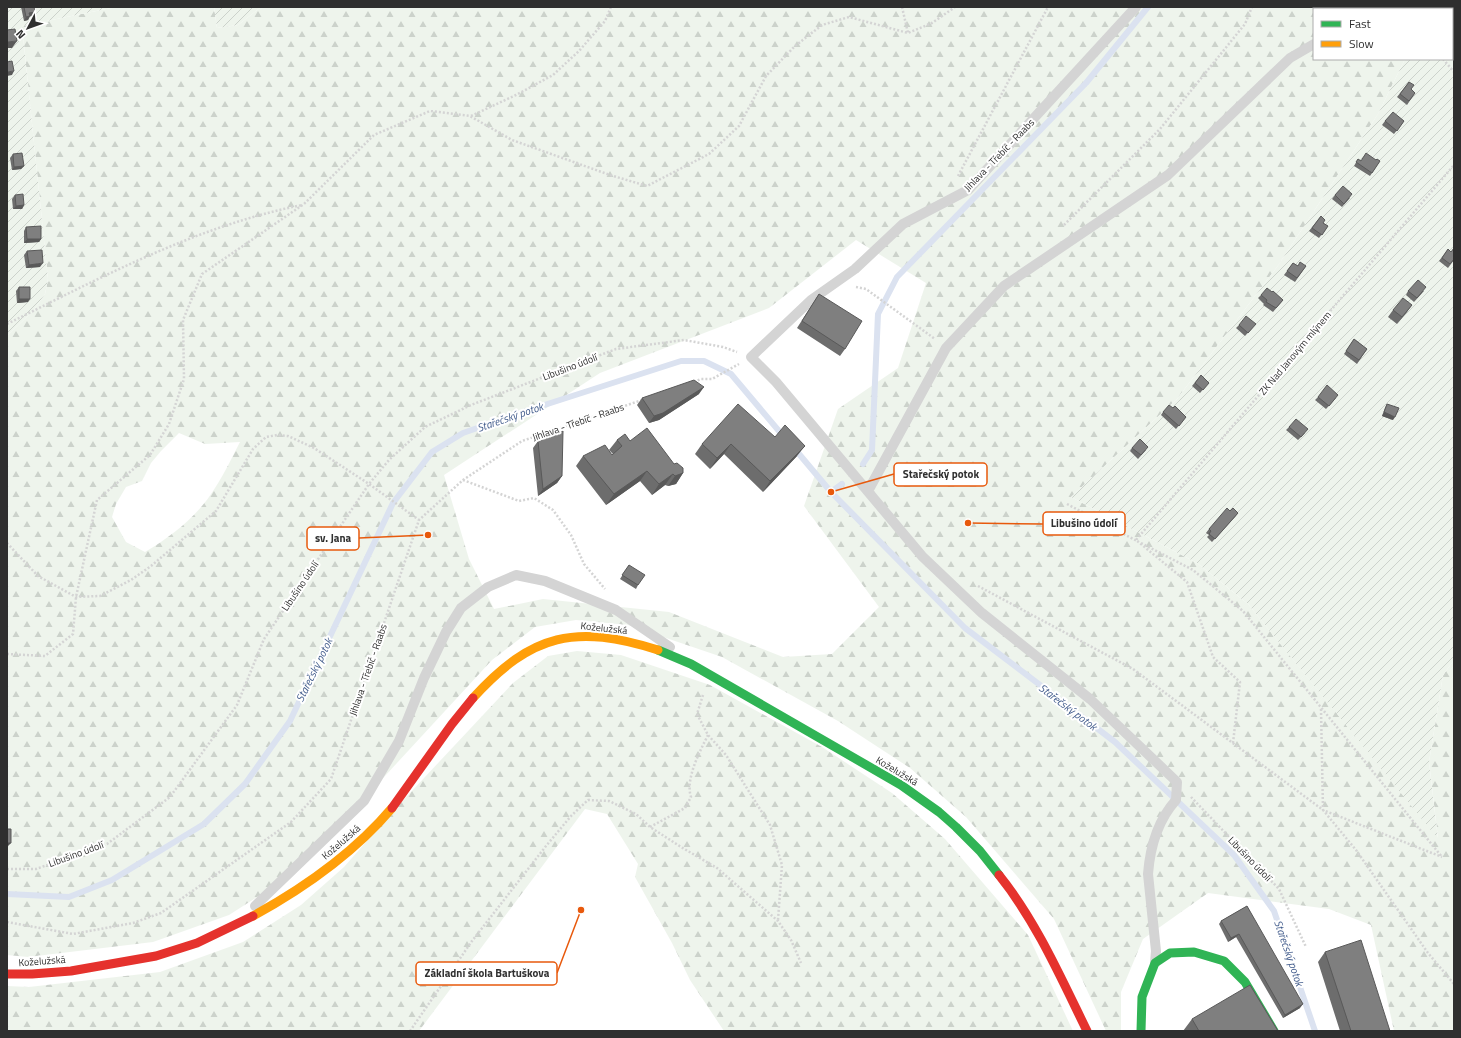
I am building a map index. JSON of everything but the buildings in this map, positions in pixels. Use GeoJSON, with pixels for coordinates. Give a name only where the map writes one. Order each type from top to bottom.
{"type":"FeatureCollection","features":[{"type":"Feature","properties":{"kind":"main road","name":"Koželužská"},"geometry":{"type":"LineString","coordinates":[[7,974],[62,972],[156,957],[203,941],[264,911],[292,894],[338,860],[365,836],[391,809],[472,698],[501,670],[531,649],[553,640],[571,636],[625,641],[669,654],[712,676],[901,785],[939,812],[980,851],[1001,876],[1020,904],[1055,965],[1087,1031]]}},
{"type":"Feature","properties":{"kind":"main road"},"geometry":{"type":"LineString","coordinates":[[1141,1031],[1142,997],[1155,963],[1170,953],[1186,952],[1194,952],[1224,961],[1245,982],[1274,1031]]}},
{"type":"Feature","properties":{"kind":"lane","name":"Jihlava - Třebíč - Raabs"},"geometry":{"type":"LineString","coordinates":[[751,357],[810,300],[855,269],[903,224],[968,190],[1136,7]]}},
{"type":"Feature","properties":{"kind":"lane"},"geometry":{"type":"LineString","coordinates":[[868,491],[946,348],[1004,286],[1168,175],[1290,58],[1313,45]]}},
{"type":"Feature","properties":{"kind":"lane"},"geometry":{"type":"LineString","coordinates":[[751,357],[776,382],[922,556],[982,613],[1090,699],[1177,782],[1176,800],[1167,810],[1155,837],[1149,862],[1148,874],[1156,951],[1155,963]]}},
{"type":"Feature","properties":{"kind":"lane"},"geometry":{"type":"LineString","coordinates":[[235,926],[364,801],[399,741],[424,678],[446,632],[462,608],[488,587],[516,575],[545,581],[616,610],[712,676]]}},
{"type":"Feature","properties":{"kind":"path"},"geometry":{"type":"LineString","coordinates":[[470,116],[516,95],[553,75],[579,51],[605,20],[611,7]]}},
{"type":"Feature","properties":{"kind":"path"},"geometry":{"type":"LineString","coordinates":[[902,7],[908,33]]}},
{"type":"Feature","properties":{"kind":"path"},"geometry":{"type":"LineString","coordinates":[[7,654],[45,656],[74,634],[76,597],[96,500],[150,455],[169,424],[184,379],[183,320],[202,274],[304,204],[374,135],[430,111],[470,116],[512,140],[610,175],[647,186],[709,154],[739,126],[766,76],[795,46],[822,25],[849,17],[908,33],[932,23],[954,7]]}},
{"type":"Feature","properties":{"kind":"path"},"geometry":{"type":"LineString","coordinates":[[958,176],[1048,7]]}},
{"type":"Feature","properties":{"kind":"path"},"geometry":{"type":"LineString","coordinates":[[1060,230],[1160,129],[1245,24],[1252,7]]}},
{"type":"Feature","properties":{"kind":"path"},"geometry":{"type":"LineString","coordinates":[[1444,60],[1454,72]]}},
{"type":"Feature","properties":{"kind":"path","name":"ZK Nad Janovým mlýnem"},"geometry":{"type":"LineString","coordinates":[[1136,540],[1454,165]]}},
{"type":"Feature","properties":{"kind":"path"},"geometry":{"type":"LineString","coordinates":[[7,324],[112,271],[154,252],[268,212],[304,204]]}},
{"type":"Feature","properties":{"kind":"path"},"geometry":{"type":"LineString","coordinates":[[836,282],[866,289],[946,348]]}},
{"type":"Feature","properties":{"kind":"path","name":"Libušino údolí"},"geometry":{"type":"LineString","coordinates":[[7,869],[36,869],[107,844],[170,797],[237,706],[264,639],[369,484],[390,460],[425,427],[472,405],[616,349],[684,340],[723,347],[751,357]]}},
{"type":"Feature","properties":{"kind":"path"},"geometry":{"type":"LineString","coordinates":[[687,384],[702,379],[712,379],[751,357]]}},
{"type":"Feature","properties":{"kind":"path","name":"Jihlava - Třebíč - Raabs"},"geometry":{"type":"LineString","coordinates":[[7,922],[73,934],[133,923],[161,913],[291,822],[331,779],[419,520],[463,480],[522,441],[649,397]]}},
{"type":"Feature","properties":{"kind":"path"},"geometry":{"type":"LineString","coordinates":[[7,543],[38,576],[76,597],[100,596],[131,580],[151,566],[216,511],[254,449],[266,437],[277,434],[288,436],[314,448],[369,484],[419,520]]}},
{"type":"Feature","properties":{"kind":"path"},"geometry":{"type":"LineString","coordinates":[[463,480],[519,501],[534,498],[553,510],[571,535],[584,564],[608,592]]}},
{"type":"Feature","properties":{"kind":"path"},"geometry":{"type":"LineString","coordinates":[[1067,504],[1193,570],[1243,611],[1442,857],[1323,810]]}},
{"type":"Feature","properties":{"kind":"path"},"geometry":{"type":"LineString","coordinates":[[1136,540],[1188,582],[1214,657],[1240,682],[1233,743]]}},
{"type":"Feature","properties":{"kind":"path"},"geometry":{"type":"LineString","coordinates":[[972,582],[1133,669],[1323,810],[1356,850],[1428,953],[1454,984]]}},
{"type":"Feature","properties":{"kind":"path"},"geometry":{"type":"LineString","coordinates":[[712,676],[704,690],[696,714],[708,735],[726,755],[770,825],[782,865],[778,921]]}},
{"type":"Feature","properties":{"kind":"path"},"geometry":{"type":"LineString","coordinates":[[1321,707],[1323,810]]}},
{"type":"Feature","properties":{"kind":"path"},"geometry":{"type":"LineString","coordinates":[[650,826],[685,808],[691,798],[688,790],[691,777],[701,748],[708,735]]}},
{"type":"Feature","properties":{"kind":"path","name":"Libušino údolí"},"geometry":{"type":"LineString","coordinates":[[1177,782],[1279,889],[1306,947]]}},
{"type":"Feature","properties":{"kind":"path"},"geometry":{"type":"LineString","coordinates":[[410,1031],[472,941],[546,846],[571,816],[588,800],[609,801],[636,814],[650,826],[681,847],[717,868],[778,921],[791,940],[801,963]]}},
{"type":"Feature","properties":{"kind":"green space"},"geometry":{"type":"Polygon","coordinates":[[[7,7],[116,7],[22,26],[48,279],[45,294],[34,310],[7,336],[7,7]]]}},
{"type":"Feature","properties":{"kind":"green space"},"geometry":{"type":"Polygon","coordinates":[[[116,7],[214,7],[217,28],[238,25],[261,7],[1454,7],[1454,72],[1444,60],[1453,60],[1453,8],[1313,8],[1313,60],[1405,60],[1378,114],[1277,267],[1177,399],[1071,497],[1197,563],[1248,604],[1438,838],[1429,762],[1443,675],[1454,660],[1454,1031],[1394,1031],[1371,925],[1329,909],[1208,893],[1143,939],[1121,992],[1121,1031],[1106,1031],[1054,919],[966,817],[910,768],[838,721],[722,657],[628,625],[576,620],[535,627],[492,660],[373,789],[282,881],[229,915],[153,942],[28,957],[7,955],[7,336],[34,310],[45,294],[48,279],[22,26],[116,7]],[[856,240],[769,308],[600,373],[444,475],[469,559],[494,609],[543,599],[669,612],[783,657],[832,654],[879,607],[804,506],[838,409],[898,368],[926,283],[856,240]],[[179,433],[151,463],[142,481],[126,487],[116,504],[112,517],[126,542],[145,552],[175,532],[201,508],[219,482],[240,442],[205,444],[179,433]]]}},
{"type":"Feature","properties":{"kind":"green space"},"geometry":{"type":"Polygon","coordinates":[[[214,7],[261,7],[238,25],[217,28],[214,7]]]}},
{"type":"Feature","properties":{"kind":"green space"},"geometry":{"type":"Polygon","coordinates":[[[1405,60],[1444,60],[1454,72],[1454,660],[1443,675],[1429,762],[1438,839],[1248,604],[1197,563],[1071,497],[1177,399],[1277,267],[1378,114],[1405,60]]]}},
{"type":"Feature","properties":{"kind":"green space"},"geometry":{"type":"Polygon","coordinates":[[[577,651],[621,655],[710,685],[822,747],[892,793],[945,839],[1028,935],[1073,1031],[724,1031],[690,980],[672,943],[635,877],[638,864],[607,814],[585,809],[419,1031],[7,1031],[7,986],[29,987],[160,972],[243,942],[301,905],[344,867],[395,809],[513,683],[548,656],[577,651]]]}},
{"type":"Feature","properties":{"kind":"waterway"},"geometry":{"type":"LineString","coordinates":[[863,464],[872,450],[878,314],[897,277],[1086,83],[1148,7]]}},
{"type":"Feature","properties":{"kind":"waterway","name":"Stařečský potok"},"geometry":{"type":"LineString","coordinates":[[7,894],[69,897],[112,880],[204,824],[245,784],[290,721],[393,503],[432,452],[463,433],[681,361],[704,361],[731,374],[784,437]]}},
{"type":"Feature","properties":{"kind":"waterway","name":"Stařečský potok"},"geometry":{"type":"LineString","coordinates":[[794,448],[831,492],[965,628],[1115,742],[1234,855],[1274,911],[1315,1031]]}},
{"type":"Feature","properties":{"kind":"waterway"},"geometry":{"type":"LineString","coordinates":[[831,492],[842,484]]}},
{"type":"Feature","properties":{"kind":"traffic: fast"},"geometry":{"type":"LineString","coordinates":[[658,650],[691,664],[901,785],[939,812],[956,827],[980,851],[999,875]]}},
{"type":"Feature","properties":{"kind":"traffic: fast"},"geometry":{"type":"LineString","coordinates":[[1141,1031],[1142,997],[1155,963],[1170,953],[1194,952],[1224,961],[1245,982],[1274,1031]]}},
{"type":"Feature","properties":{"kind":"traffic: slow"},"geometry":{"type":"LineString","coordinates":[[473,698],[515,659],[536,647],[557,640],[579,637],[603,637],[658,650]]}},
{"type":"Feature","properties":{"kind":"traffic: slow"},"geometry":{"type":"LineString","coordinates":[[253,916],[291,894],[345,855],[392,808]]}},
{"type":"Feature","properties":{"kind":"traffic: jam"},"geometry":{"type":"LineString","coordinates":[[392,808],[452,724],[473,698]]}},
{"type":"Feature","properties":{"kind":"traffic: jam"},"geometry":{"type":"LineString","coordinates":[[999,875],[1025,911],[1047,950],[1087,1031]]}},
{"type":"Feature","properties":{"kind":"traffic: jam"},"geometry":{"type":"LineString","coordinates":[[7,974],[71,971],[156,956],[197,943],[253,916]]}},
{"type":"Feature","properties":{"kind":"place","name":"Stařečský potok"},"geometry":{"type":"Point","coordinates":[831,492]}},
{"type":"Feature","properties":{"kind":"place","name":"Libušino údolí"},"geometry":{"type":"Point","coordinates":[968,523]}},
{"type":"Feature","properties":{"kind":"place","name":"sv. Jana"},"geometry":{"type":"Point","coordinates":[428,535]}},
{"type":"Feature","properties":{"kind":"place","name":"Základní škola Bartuškova"},"geometry":{"type":"Point","coordinates":[581,910]}}]}
